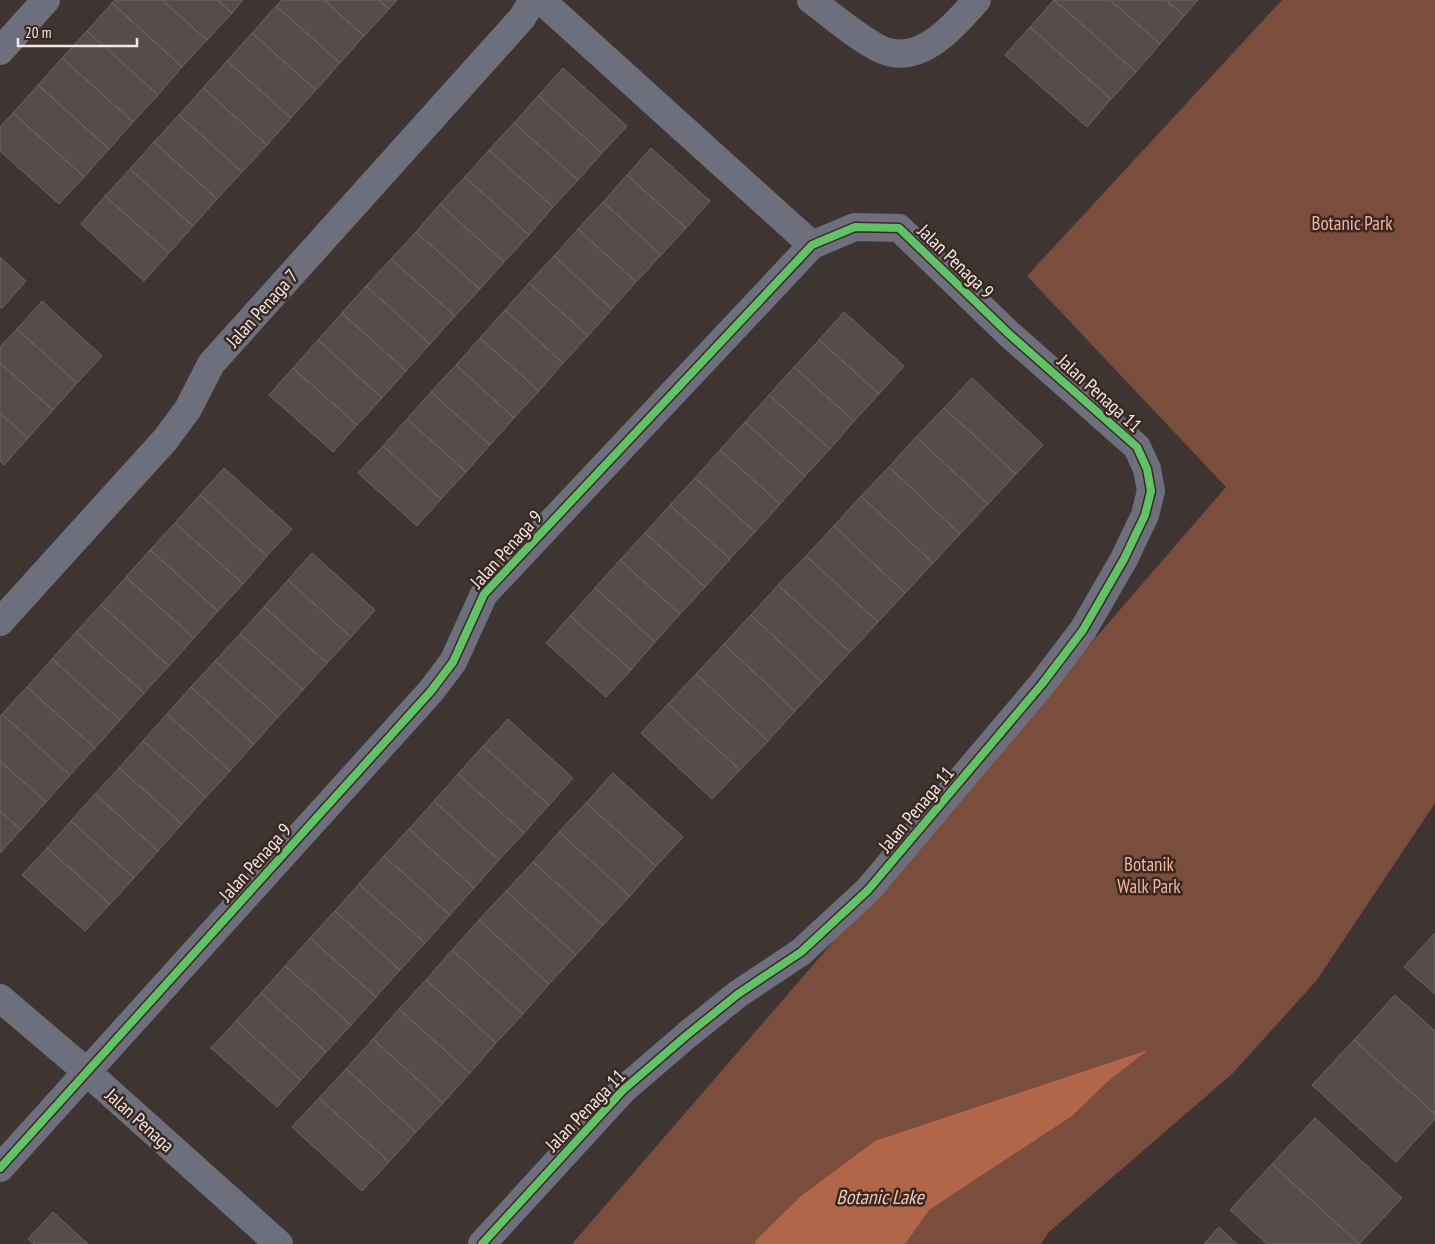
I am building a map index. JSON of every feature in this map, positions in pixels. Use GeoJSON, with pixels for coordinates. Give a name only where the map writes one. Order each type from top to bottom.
{"type":"FeatureCollection","features":[{"type":"Feature","properties":{"kind":"street"},"geometry":{"type":"LineString","coordinates":[[0,51],[46,0]]}},
{"type":"Feature","properties":{"kind":"street","name":"Jalan Penaga 7"},"geometry":{"type":"LineString","coordinates":[[0,622],[165,440],[188,409],[211,364],[516,26],[533,0]]}},
{"type":"Feature","properties":{"kind":"street"},"geometry":{"type":"LineString","coordinates":[[541,0],[812,245]]}},
{"type":"Feature","properties":{"kind":"street"},"geometry":{"type":"LineString","coordinates":[[811,0],[870,43],[888,53],[912,53],[932,43],[958,21],[976,0]]}},
{"type":"Feature","properties":{"kind":"street","name":"Jalan Penaga 9"},"geometry":{"type":"LineString","coordinates":[[0,1168],[431,691],[453,662],[484,594],[812,245],[855,227],[899,228],[1009,334]]}},
{"type":"Feature","properties":{"kind":"street","name":"Jalan Penaga 11"},"geometry":{"type":"LineString","coordinates":[[482,1244],[624,1090],[738,994],[801,952],[868,890],[1042,684],[1084,630],[1124,559],[1144,515],[1151,491],[1147,469],[1137,447],[1009,334]]}},
{"type":"Feature","properties":{"kind":"street","name":"Jalan Penaga"},"geometry":{"type":"LineString","coordinates":[[0,998],[87,1072],[278,1244]]}},
{"type":"Feature","properties":{"kind":"green space","name":"Botanik Walk Park"},"geometry":{"type":"Polygon","coordinates":[[[1282,0],[1435,0],[1435,803],[1316,981],[1233,1073],[1049,1232],[1041,1244],[572,1244],[1226,487],[1027,276],[1282,0]]]}},
{"type":"Feature","properties":{"kind":"water","name":"Botanic Lake"},"geometry":{"type":"Polygon","coordinates":[[[1148,1050],[1107,1082],[1072,1116],[929,1210],[905,1244],[755,1244],[756,1240],[801,1196],[875,1141],[1148,1050]]]}},
{"type":"Feature","properties":{"kind":"building"},"geometry":{"type":"Polygon","coordinates":[[[115,0],[162,0],[207,40],[182,67],[112,3],[115,0]]]}},
{"type":"Feature","properties":{"kind":"building"},"geometry":{"type":"Polygon","coordinates":[[[162,0],[217,0],[232,13],[207,40],[162,0]]]}},
{"type":"Feature","properties":{"kind":"building"},"geometry":{"type":"Polygon","coordinates":[[[217,0],[243,0],[232,13],[217,0]]]}},
{"type":"Feature","properties":{"kind":"building"},"geometry":{"type":"Polygon","coordinates":[[[282,0],[324,0],[364,36],[340,63],[276,6],[282,0]]]}},
{"type":"Feature","properties":{"kind":"building"},"geometry":{"type":"Polygon","coordinates":[[[324,0],[379,0],[389,9],[364,36],[324,0]]]}},
{"type":"Feature","properties":{"kind":"building"},"geometry":{"type":"Polygon","coordinates":[[[379,0],[397,0],[389,9],[379,0]]]}},
{"type":"Feature","properties":{"kind":"building"},"geometry":{"type":"Polygon","coordinates":[[[1054,0],[1110,0],[1160,44],[1136,72],[1054,0]]]}},
{"type":"Feature","properties":{"kind":"building"},"geometry":{"type":"Polygon","coordinates":[[[1054,0],[1136,72],[1111,99],[1030,27],[1054,0]]]}},
{"type":"Feature","properties":{"kind":"building"},"geometry":{"type":"Polygon","coordinates":[[[1110,0],[1166,0],[1184,16],[1160,44],[1110,0]]]}},
{"type":"Feature","properties":{"kind":"building"},"geometry":{"type":"Polygon","coordinates":[[[1166,0],[1198,0],[1184,16],[1166,0]]]}},
{"type":"Feature","properties":{"kind":"building"},"geometry":{"type":"Polygon","coordinates":[[[112,3],[182,67],[158,95],[87,31],[112,3]]]}},
{"type":"Feature","properties":{"kind":"building"},"geometry":{"type":"Polygon","coordinates":[[[276,6],[340,63],[316,90],[252,33],[276,6]]]}},
{"type":"Feature","properties":{"kind":"building"},"geometry":{"type":"Polygon","coordinates":[[[1030,27],[1111,99],[1087,127],[1005,55],[1030,27]]]}},
{"type":"Feature","properties":{"kind":"building"},"geometry":{"type":"Polygon","coordinates":[[[87,31],[158,95],[133,122],[62,58],[87,31]]]}},
{"type":"Feature","properties":{"kind":"building"},"geometry":{"type":"Polygon","coordinates":[[[252,33],[316,90],[291,118],[227,61],[252,33]]]}},
{"type":"Feature","properties":{"kind":"building"},"geometry":{"type":"Polygon","coordinates":[[[62,58],[133,122],[109,149],[38,85],[62,58]]]}},
{"type":"Feature","properties":{"kind":"building"},"geometry":{"type":"Polygon","coordinates":[[[227,61],[291,118],[267,145],[203,88],[227,61]]]}},
{"type":"Feature","properties":{"kind":"building"},"geometry":{"type":"Polygon","coordinates":[[[563,68],[627,126],[602,153],[538,96],[563,68]]]}},
{"type":"Feature","properties":{"kind":"building"},"geometry":{"type":"Polygon","coordinates":[[[38,85],[109,149],[84,177],[13,113],[38,85]]]}},
{"type":"Feature","properties":{"kind":"building"},"geometry":{"type":"Polygon","coordinates":[[[203,88],[267,145],[242,172],[179,115],[203,88]]]}},
{"type":"Feature","properties":{"kind":"building"},"geometry":{"type":"Polygon","coordinates":[[[538,96],[602,153],[578,180],[514,123],[538,96]]]}},
{"type":"Feature","properties":{"kind":"building"},"geometry":{"type":"Polygon","coordinates":[[[13,113],[84,177],[59,204],[0,151],[0,127],[13,113]]]}},
{"type":"Feature","properties":{"kind":"building"},"geometry":{"type":"Polygon","coordinates":[[[179,115],[242,172],[217,199],[154,142],[179,115]]]}},
{"type":"Feature","properties":{"kind":"building"},"geometry":{"type":"Polygon","coordinates":[[[514,123],[578,180],[553,207],[489,150],[514,123]]]}},
{"type":"Feature","properties":{"kind":"building"},"geometry":{"type":"Polygon","coordinates":[[[154,142],[217,199],[193,226],[130,169],[154,142]]]}},
{"type":"Feature","properties":{"kind":"building"},"geometry":{"type":"Polygon","coordinates":[[[651,148],[710,201],[686,228],[627,175],[651,148]]]}},
{"type":"Feature","properties":{"kind":"building"},"geometry":{"type":"Polygon","coordinates":[[[489,150],[553,207],[529,235],[465,177],[489,150]]]}},
{"type":"Feature","properties":{"kind":"building"},"geometry":{"type":"Polygon","coordinates":[[[130,169],[193,226],[169,253],[105,196],[130,169]]]}},
{"type":"Feature","properties":{"kind":"building"},"geometry":{"type":"Polygon","coordinates":[[[627,175],[686,228],[661,255],[603,202],[627,175]]]}},
{"type":"Feature","properties":{"kind":"building"},"geometry":{"type":"Polygon","coordinates":[[[465,177],[529,235],[504,262],[440,204],[465,177]]]}},
{"type":"Feature","properties":{"kind":"building"},"geometry":{"type":"Polygon","coordinates":[[[105,196],[169,253],[144,281],[81,224],[105,196]]]}},
{"type":"Feature","properties":{"kind":"building"},"geometry":{"type":"Polygon","coordinates":[[[603,202],[661,255],[636,282],[578,229],[603,202]]]}},
{"type":"Feature","properties":{"kind":"building"},"geometry":{"type":"Polygon","coordinates":[[[440,204],[504,262],[480,289],[416,232],[440,204]]]}},
{"type":"Feature","properties":{"kind":"building"},"geometry":{"type":"Polygon","coordinates":[[[578,229],[636,282],[612,309],[554,256],[578,229]]]}},
{"type":"Feature","properties":{"kind":"building"},"geometry":{"type":"Polygon","coordinates":[[[416,232],[480,289],[455,316],[391,259],[416,232]]]}},
{"type":"Feature","properties":{"kind":"building"},"geometry":{"type":"Polygon","coordinates":[[[554,256],[612,309],[588,336],[529,283],[554,256]]]}},
{"type":"Feature","properties":{"kind":"building"},"geometry":{"type":"Polygon","coordinates":[[[0,257],[26,281],[2,308],[0,307],[0,257]]]}},
{"type":"Feature","properties":{"kind":"building"},"geometry":{"type":"Polygon","coordinates":[[[391,259],[455,316],[430,344],[366,286],[391,259]]]}},
{"type":"Feature","properties":{"kind":"building"},"geometry":{"type":"Polygon","coordinates":[[[529,283],[588,336],[563,363],[505,310],[529,283]]]}},
{"type":"Feature","properties":{"kind":"building"},"geometry":{"type":"Polygon","coordinates":[[[366,286],[430,344],[406,371],[342,313],[366,286]]]}},
{"type":"Feature","properties":{"kind":"building"},"geometry":{"type":"Polygon","coordinates":[[[42,301],[102,356],[77,383],[17,329],[42,301]]]}},
{"type":"Feature","properties":{"kind":"building"},"geometry":{"type":"Polygon","coordinates":[[[505,310],[563,363],[539,391],[480,338],[505,310]]]}},
{"type":"Feature","properties":{"kind":"building"},"geometry":{"type":"Polygon","coordinates":[[[844,312],[904,366],[879,394],[819,340],[844,312]]]}},
{"type":"Feature","properties":{"kind":"building"},"geometry":{"type":"Polygon","coordinates":[[[342,313],[406,371],[382,398],[318,340],[342,313]]]}},
{"type":"Feature","properties":{"kind":"building"},"geometry":{"type":"Polygon","coordinates":[[[17,329],[77,383],[53,410],[0,363],[0,347],[17,329]]]}},
{"type":"Feature","properties":{"kind":"building"},"geometry":{"type":"Polygon","coordinates":[[[480,338],[539,391],[514,418],[456,365],[480,338]]]}},
{"type":"Feature","properties":{"kind":"building"},"geometry":{"type":"Polygon","coordinates":[[[318,340],[382,398],[357,425],[293,368],[318,340]]]}},
{"type":"Feature","properties":{"kind":"building"},"geometry":{"type":"Polygon","coordinates":[[[819,340],[879,394],[854,421],[794,367],[819,340]]]}},
{"type":"Feature","properties":{"kind":"building"},"geometry":{"type":"Polygon","coordinates":[[[0,363],[53,410],[28,438],[0,413],[0,363]]]}},
{"type":"Feature","properties":{"kind":"building"},"geometry":{"type":"Polygon","coordinates":[[[456,365],[514,418],[490,445],[431,392],[456,365]]]}},
{"type":"Feature","properties":{"kind":"building"},"geometry":{"type":"Polygon","coordinates":[[[794,367],[854,421],[830,449],[769,395],[794,367]]]}},
{"type":"Feature","properties":{"kind":"building"},"geometry":{"type":"Polygon","coordinates":[[[293,368],[357,425],[333,452],[269,395],[293,368]]]}},
{"type":"Feature","properties":{"kind":"building"},"geometry":{"type":"Polygon","coordinates":[[[972,378],[1043,445],[1016,474],[944,408],[972,378]]]}},
{"type":"Feature","properties":{"kind":"building"},"geometry":{"type":"Polygon","coordinates":[[[431,392],[490,445],[466,472],[407,419],[431,392]]]}},
{"type":"Feature","properties":{"kind":"building"},"geometry":{"type":"Polygon","coordinates":[[[769,395],[830,449],[805,476],[745,422],[769,395]]]}},
{"type":"Feature","properties":{"kind":"building"},"geometry":{"type":"Polygon","coordinates":[[[944,408],[1016,474],[988,504],[916,437],[944,408]]]}},
{"type":"Feature","properties":{"kind":"building"},"geometry":{"type":"Polygon","coordinates":[[[0,413],[28,438],[4,465],[0,461],[0,413]]]}},
{"type":"Feature","properties":{"kind":"building"},"geometry":{"type":"Polygon","coordinates":[[[407,419],[466,472],[441,499],[383,446],[407,419]]]}},
{"type":"Feature","properties":{"kind":"building"},"geometry":{"type":"Polygon","coordinates":[[[745,422],[805,476],[780,504],[720,450],[745,422]]]}},
{"type":"Feature","properties":{"kind":"building"},"geometry":{"type":"Polygon","coordinates":[[[916,437],[988,504],[960,534],[889,467],[916,437]]]}},
{"type":"Feature","properties":{"kind":"building"},"geometry":{"type":"Polygon","coordinates":[[[383,446],[441,499],[417,526],[358,473],[383,446]]]}},
{"type":"Feature","properties":{"kind":"building"},"geometry":{"type":"Polygon","coordinates":[[[720,450],[780,504],[755,532],[695,478],[720,450]]]}},
{"type":"Feature","properties":{"kind":"building"},"geometry":{"type":"Polygon","coordinates":[[[889,467],[960,534],[933,563],[861,496],[889,467]]]}},
{"type":"Feature","properties":{"kind":"building"},"geometry":{"type":"Polygon","coordinates":[[[224,468],[292,529],[267,556],[200,495],[224,468]]]}},
{"type":"Feature","properties":{"kind":"building"},"geometry":{"type":"Polygon","coordinates":[[[695,478],[755,532],[730,559],[670,505],[695,478]]]}},
{"type":"Feature","properties":{"kind":"building"},"geometry":{"type":"Polygon","coordinates":[[[200,495],[267,556],[243,584],[175,523],[200,495]]]}},
{"type":"Feature","properties":{"kind":"building"},"geometry":{"type":"Polygon","coordinates":[[[861,496],[933,563],[905,593],[834,526],[861,496]]]}},
{"type":"Feature","properties":{"kind":"building"},"geometry":{"type":"Polygon","coordinates":[[[670,505],[730,559],[705,587],[645,533],[670,505]]]}},
{"type":"Feature","properties":{"kind":"building"},"geometry":{"type":"Polygon","coordinates":[[[175,523],[243,584],[218,611],[150,550],[175,523]]]}},
{"type":"Feature","properties":{"kind":"building"},"geometry":{"type":"Polygon","coordinates":[[[834,526],[905,593],[878,622],[806,556],[834,526]]]}},
{"type":"Feature","properties":{"kind":"building"},"geometry":{"type":"Polygon","coordinates":[[[645,533],[705,587],[680,614],[620,560],[645,533]]]}},
{"type":"Feature","properties":{"kind":"building"},"geometry":{"type":"Polygon","coordinates":[[[150,550],[218,611],[194,638],[126,577],[150,550]]]}},
{"type":"Feature","properties":{"kind":"building"},"geometry":{"type":"Polygon","coordinates":[[[312,553],[375,610],[351,637],[288,580],[312,553]]]}},
{"type":"Feature","properties":{"kind":"building"},"geometry":{"type":"Polygon","coordinates":[[[806,556],[878,622],[850,652],[778,585],[806,556]]]}},
{"type":"Feature","properties":{"kind":"building"},"geometry":{"type":"Polygon","coordinates":[[[620,560],[680,614],[655,642],[595,588],[620,560]]]}},
{"type":"Feature","properties":{"kind":"building"},"geometry":{"type":"Polygon","coordinates":[[[126,577],[194,638],[169,666],[101,605],[126,577]]]}},
{"type":"Feature","properties":{"kind":"building"},"geometry":{"type":"Polygon","coordinates":[[[288,580],[351,637],[327,663],[264,607],[288,580]]]}},
{"type":"Feature","properties":{"kind":"building"},"geometry":{"type":"Polygon","coordinates":[[[778,585],[850,652],[822,682],[751,615],[778,585]]]}},
{"type":"Feature","properties":{"kind":"building"},"geometry":{"type":"Polygon","coordinates":[[[595,588],[655,642],[631,670],[570,616],[595,588]]]}},
{"type":"Feature","properties":{"kind":"building"},"geometry":{"type":"Polygon","coordinates":[[[101,605],[169,666],[144,693],[76,632],[101,605]]]}},
{"type":"Feature","properties":{"kind":"building"},"geometry":{"type":"Polygon","coordinates":[[[264,607],[327,663],[303,690],[240,634],[264,607]]]}},
{"type":"Feature","properties":{"kind":"building"},"geometry":{"type":"Polygon","coordinates":[[[751,615],[822,682],[795,711],[724,644],[751,615]]]}},
{"type":"Feature","properties":{"kind":"building"},"geometry":{"type":"Polygon","coordinates":[[[570,616],[631,670],[606,697],[546,643],[570,616]]]}},
{"type":"Feature","properties":{"kind":"building"},"geometry":{"type":"Polygon","coordinates":[[[76,632],[144,693],[120,720],[52,659],[76,632]]]}},
{"type":"Feature","properties":{"kind":"building"},"geometry":{"type":"Polygon","coordinates":[[[240,634],[303,690],[278,717],[215,661],[240,634]]]}},
{"type":"Feature","properties":{"kind":"building"},"geometry":{"type":"Polygon","coordinates":[[[724,644],[795,711],[768,741],[696,674],[724,644]]]}},
{"type":"Feature","properties":{"kind":"building"},"geometry":{"type":"Polygon","coordinates":[[[52,659],[120,720],[95,748],[27,687],[52,659]]]}},
{"type":"Feature","properties":{"kind":"building"},"geometry":{"type":"Polygon","coordinates":[[[215,661],[278,717],[254,744],[191,687],[215,661]]]}},
{"type":"Feature","properties":{"kind":"building"},"geometry":{"type":"Polygon","coordinates":[[[696,674],[768,741],[740,770],[668,704],[696,674]]]}},
{"type":"Feature","properties":{"kind":"building"},"geometry":{"type":"Polygon","coordinates":[[[27,687],[95,748],[70,775],[2,714],[27,687]]]}},
{"type":"Feature","properties":{"kind":"building"},"geometry":{"type":"Polygon","coordinates":[[[191,687],[254,744],[230,771],[167,714],[191,687]]]}},
{"type":"Feature","properties":{"kind":"building"},"geometry":{"type":"Polygon","coordinates":[[[668,704],[740,770],[712,799],[641,733],[668,704]]]}},
{"type":"Feature","properties":{"kind":"building"},"geometry":{"type":"Polygon","coordinates":[[[2,714],[70,775],[46,802],[0,761],[0,717],[2,714]]]}},
{"type":"Feature","properties":{"kind":"building"},"geometry":{"type":"Polygon","coordinates":[[[167,714],[230,771],[206,797],[143,741],[167,714]]]}},
{"type":"Feature","properties":{"kind":"building"},"geometry":{"type":"Polygon","coordinates":[[[508,719],[573,778],[549,805],[483,746],[508,719]]]}},
{"type":"Feature","properties":{"kind":"building"},"geometry":{"type":"Polygon","coordinates":[[[143,741],[206,797],[182,824],[119,768],[143,741]]]}},
{"type":"Feature","properties":{"kind":"building"},"geometry":{"type":"Polygon","coordinates":[[[483,746],[549,805],[524,833],[458,774],[483,746]]]}},
{"type":"Feature","properties":{"kind":"building"},"geometry":{"type":"Polygon","coordinates":[[[0,761],[46,802],[21,830],[0,811],[0,761]]]}},
{"type":"Feature","properties":{"kind":"building"},"geometry":{"type":"Polygon","coordinates":[[[119,768],[182,824],[158,851],[95,794],[119,768]]]}},
{"type":"Feature","properties":{"kind":"building"},"geometry":{"type":"Polygon","coordinates":[[[613,773],[683,837],[656,866],[586,803],[613,773]]]}},
{"type":"Feature","properties":{"kind":"building"},"geometry":{"type":"Polygon","coordinates":[[[458,774],[524,833],[499,860],[434,801],[458,774]]]}},
{"type":"Feature","properties":{"kind":"building"},"geometry":{"type":"Polygon","coordinates":[[[95,794],[158,851],[134,878],[71,821],[95,794]]]}},
{"type":"Feature","properties":{"kind":"building"},"geometry":{"type":"Polygon","coordinates":[[[434,801],[499,860],[474,888],[409,829],[434,801]]]}},
{"type":"Feature","properties":{"kind":"building"},"geometry":{"type":"Polygon","coordinates":[[[586,803],[656,866],[630,896],[559,832],[586,803]]]}},
{"type":"Feature","properties":{"kind":"building"},"geometry":{"type":"Polygon","coordinates":[[[0,811],[21,830],[0,853],[0,811]]]}},
{"type":"Feature","properties":{"kind":"building"},"geometry":{"type":"Polygon","coordinates":[[[71,821],[134,878],[110,904],[47,848],[71,821]]]}},
{"type":"Feature","properties":{"kind":"building"},"geometry":{"type":"Polygon","coordinates":[[[409,829],[474,888],[450,915],[384,856],[409,829]]]}},
{"type":"Feature","properties":{"kind":"building"},"geometry":{"type":"Polygon","coordinates":[[[559,832],[630,896],[603,925],[533,862],[559,832]]]}},
{"type":"Feature","properties":{"kind":"building"},"geometry":{"type":"Polygon","coordinates":[[[47,848],[110,904],[85,931],[22,875],[47,848]]]}},
{"type":"Feature","properties":{"kind":"building"},"geometry":{"type":"Polygon","coordinates":[[[384,856],[450,915],[425,943],[359,884],[384,856]]]}},
{"type":"Feature","properties":{"kind":"building"},"geometry":{"type":"Polygon","coordinates":[[[533,862],[603,925],[576,955],[506,891],[533,862]]]}},
{"type":"Feature","properties":{"kind":"building"},"geometry":{"type":"Polygon","coordinates":[[[359,884],[425,943],[400,970],[335,911],[359,884]]]}},
{"type":"Feature","properties":{"kind":"building"},"geometry":{"type":"Polygon","coordinates":[[[506,891],[576,955],[549,984],[479,920],[506,891]]]}},
{"type":"Feature","properties":{"kind":"building"},"geometry":{"type":"Polygon","coordinates":[[[335,911],[400,970],[376,997],[310,938],[335,911]]]}},
{"type":"Feature","properties":{"kind":"building"},"geometry":{"type":"Polygon","coordinates":[[[479,920],[549,984],[523,1014],[452,950],[479,920]]]}},
{"type":"Feature","properties":{"kind":"building"},"geometry":{"type":"Polygon","coordinates":[[[1435,933],[1435,994],[1404,967],[1435,933]]]}},
{"type":"Feature","properties":{"kind":"building"},"geometry":{"type":"Polygon","coordinates":[[[310,938],[376,997],[351,1025],[285,966],[310,938]]]}},
{"type":"Feature","properties":{"kind":"building"},"geometry":{"type":"Polygon","coordinates":[[[452,950],[523,1014],[496,1043],[426,980],[452,950]]]}},
{"type":"Feature","properties":{"kind":"building"},"geometry":{"type":"Polygon","coordinates":[[[285,966],[351,1025],[326,1052],[261,993],[285,966]]]}},
{"type":"Feature","properties":{"kind":"building"},"geometry":{"type":"Polygon","coordinates":[[[426,980],[496,1043],[470,1073],[399,1009],[426,980]]]}},
{"type":"Feature","properties":{"kind":"building"},"geometry":{"type":"Polygon","coordinates":[[[261,993],[326,1052],[301,1080],[236,1021],[261,993]]]}},
{"type":"Feature","properties":{"kind":"building"},"geometry":{"type":"Polygon","coordinates":[[[1395,995],[1435,1031],[1435,1114],[1354,1040],[1395,995]]]}},
{"type":"Feature","properties":{"kind":"building"},"geometry":{"type":"Polygon","coordinates":[[[399,1009],[470,1073],[443,1103],[373,1039],[399,1009]]]}},
{"type":"Feature","properties":{"kind":"building"},"geometry":{"type":"Polygon","coordinates":[[[236,1021],[301,1080],[277,1107],[211,1048],[236,1021]]]}},
{"type":"Feature","properties":{"kind":"building"},"geometry":{"type":"Polygon","coordinates":[[[373,1039],[443,1103],[416,1132],[346,1069],[373,1039]]]}},
{"type":"Feature","properties":{"kind":"building"},"geometry":{"type":"Polygon","coordinates":[[[1354,1040],[1435,1114],[1435,1119],[1396,1162],[1312,1085],[1354,1040]]]}},
{"type":"Feature","properties":{"kind":"building"},"geometry":{"type":"Polygon","coordinates":[[[346,1069],[416,1132],[389,1162],[319,1098],[346,1069]]]}},
{"type":"Feature","properties":{"kind":"building"},"geometry":{"type":"Polygon","coordinates":[[[319,1098],[389,1162],[362,1191],[292,1127],[319,1098]]]}},
{"type":"Feature","properties":{"kind":"building"},"geometry":{"type":"Polygon","coordinates":[[[1315,1118],[1402,1198],[1359,1244],[1272,1164],[1315,1118]]]}},
{"type":"Feature","properties":{"kind":"building"},"geometry":{"type":"Polygon","coordinates":[[[1272,1164],[1359,1244],[1267,1244],[1230,1210],[1272,1164]]]}},
{"type":"Feature","properties":{"kind":"building"},"geometry":{"type":"Polygon","coordinates":[[[53,1212],[88,1244],[34,1244],[28,1239],[53,1212]]]}},
{"type":"Feature","properties":{"kind":"building"},"geometry":{"type":"Polygon","coordinates":[[[1219,1227],[1237,1244],[1204,1244],[1219,1227]]]}},
{"type":"Feature","properties":{"kind":"cycle path"},"geometry":{"type":"LineString","coordinates":[[0,1168],[431,691],[453,662],[484,594],[812,245],[855,227],[899,228],[1009,334],[1137,447],[1147,469],[1151,491],[1145,515],[1124,559],[1083,630],[1042,684],[868,890],[801,952],[738,994],[623,1090],[482,1244]]}},
{"type":"Feature","properties":{"kind":"park label","name":"Botanic Park"},"geometry":{"type":"Point","coordinates":[1352,223]}}]}
